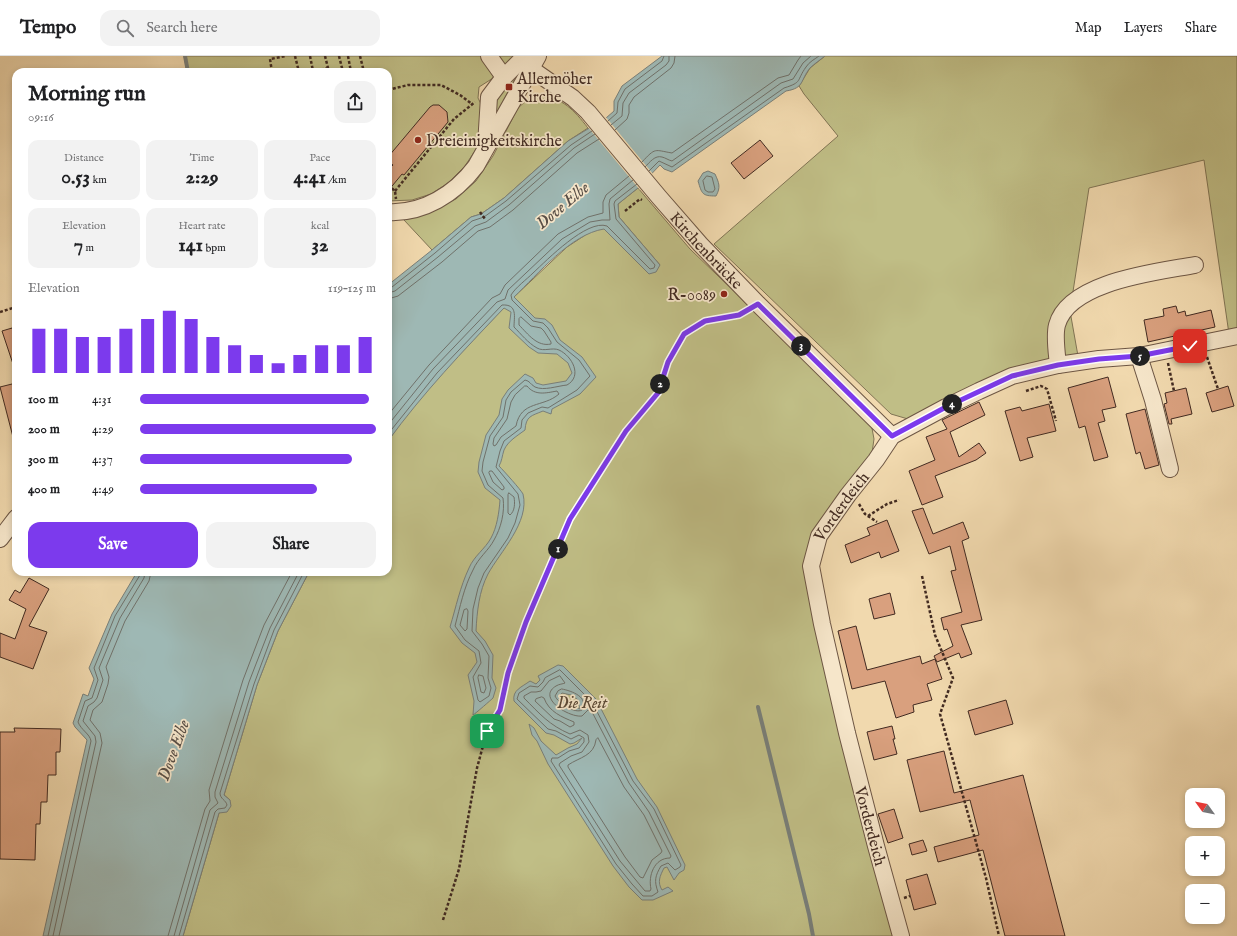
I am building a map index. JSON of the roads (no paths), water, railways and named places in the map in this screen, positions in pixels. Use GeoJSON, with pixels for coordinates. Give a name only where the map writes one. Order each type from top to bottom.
{"type":"FeatureCollection","features":[{"type":"Feature","properties":{"kind":"street"},"geometry":{"type":"LineString","coordinates":[[489,56],[504,77]]}},
{"type":"Feature","properties":{"kind":"street"},"geometry":{"type":"LineString","coordinates":[[485,151],[489,97],[504,77],[533,58]]}},
{"type":"Feature","properties":{"kind":"street"},"geometry":{"type":"LineString","coordinates":[[392,212],[399,213],[424,207],[448,194],[467,178],[485,151],[533,58]]}},
{"type":"Feature","properties":{"kind":"street","name":"Kirchenbrücke"},"geometry":{"type":"LineString","coordinates":[[533,58],[588,112],[660,199],[700,244],[758,304],[892,436]]}},
{"type":"Feature","properties":{"kind":"street"},"geometry":{"type":"LineString","coordinates":[[1058,365],[1056,326],[1068,306],[1091,291],[1124,278],[1195,265]]}},
{"type":"Feature","properties":{"kind":"street","name":"Vorderdeich"},"geometry":{"type":"LineString","coordinates":[[900,936],[847,733],[811,566],[819,536],[876,460],[892,436],[946,407],[1012,376],[1058,365],[1099,359],[1139,356],[1237,336]]}},
{"type":"Feature","properties":{"kind":"street"},"geometry":{"type":"LineString","coordinates":[[1139,356],[1153,400],[1170,469]]}},
{"type":"Feature","properties":{"kind":"street"},"geometry":{"type":"LineString","coordinates":[[0,539],[12,523]]}},
{"type":"Feature","properties":{"kind":"water","name":"Dove Elbe"},"geometry":{"type":"Polygon","coordinates":[[[662,56],[825,56],[810,68],[799,86],[792,90],[786,91],[672,172],[664,169],[660,165],[638,188],[618,204],[619,217],[660,265],[656,272],[649,274],[604,229],[592,232],[579,238],[567,247],[544,267],[514,297],[535,318],[545,319],[552,325],[560,340],[582,357],[596,377],[580,394],[552,409],[551,414],[543,411],[530,417],[525,430],[510,441],[504,450],[499,466],[523,494],[524,505],[518,526],[488,574],[481,594],[476,631],[485,641],[493,655],[492,678],[496,688],[493,698],[473,715],[474,701],[468,675],[477,662],[475,653],[462,643],[450,627],[466,575],[474,560],[491,538],[495,529],[499,510],[500,500],[485,488],[478,472],[486,435],[499,415],[502,399],[508,390],[525,374],[533,378],[536,383],[543,385],[566,381],[572,373],[568,363],[557,354],[538,353],[529,347],[509,328],[511,312],[504,308],[429,389],[392,435],[392,282],[471,217],[481,214],[504,198],[568,141],[606,118],[614,111],[614,101],[622,86],[662,56]]]}},
{"type":"Feature","properties":{"kind":"water"},"geometry":{"type":"Polygon","coordinates":[[[708,171],[715,174],[718,183],[719,190],[716,196],[705,195],[699,185],[698,181],[703,173],[708,171]]]}},
{"type":"Feature","properties":{"kind":"water","name":"Dove Elbe"},"geometry":{"type":"Polygon","coordinates":[[[135,576],[307,576],[278,631],[257,685],[224,795],[230,800],[231,806],[227,812],[219,813],[183,936],[43,936],[87,740],[73,723],[83,694],[88,696],[94,679],[89,668],[112,614],[135,576]]]}},
{"type":"Feature","properties":{"kind":"water"},"geometry":{"type":"Polygon","coordinates":[[[558,665],[563,666],[596,699],[637,779],[657,807],[685,865],[684,870],[679,873],[674,880],[667,867],[664,868],[660,876],[659,882],[662,890],[668,887],[673,891],[653,900],[642,900],[629,887],[613,866],[548,764],[537,741],[532,735],[529,724],[534,728],[541,741],[556,755],[577,744],[582,738],[570,744],[554,735],[546,733],[514,701],[516,691],[530,681],[536,684],[540,680],[538,676],[558,665]],[[562,693],[559,696],[564,701],[580,709],[577,699],[571,695],[562,693]]]}},
{"type":"Feature","properties":{"kind":"waterway"},"geometry":{"type":"LineString","coordinates":[[185,56],[187,68]]}},
{"type":"Feature","properties":{"kind":"waterway"},"geometry":{"type":"LineString","coordinates":[[758,707],[809,914],[813,936]]}},
{"type":"Feature","properties":{"kind":"place","name":"Allermöher Kirche"},"geometry":{"type":"Point","coordinates":[509,87]}},
{"type":"Feature","properties":{"kind":"place","name":"Dreieinigkeitskirche"},"geometry":{"type":"Point","coordinates":[418,140]}},
{"type":"Feature","properties":{"kind":"place","name":"R-0089"},"geometry":{"type":"Point","coordinates":[724,294]}},
{"type":"Feature","properties":{"kind":"park label","name":"Die Reit"},"geometry":{"type":"Point","coordinates":[582,702]}}]}
